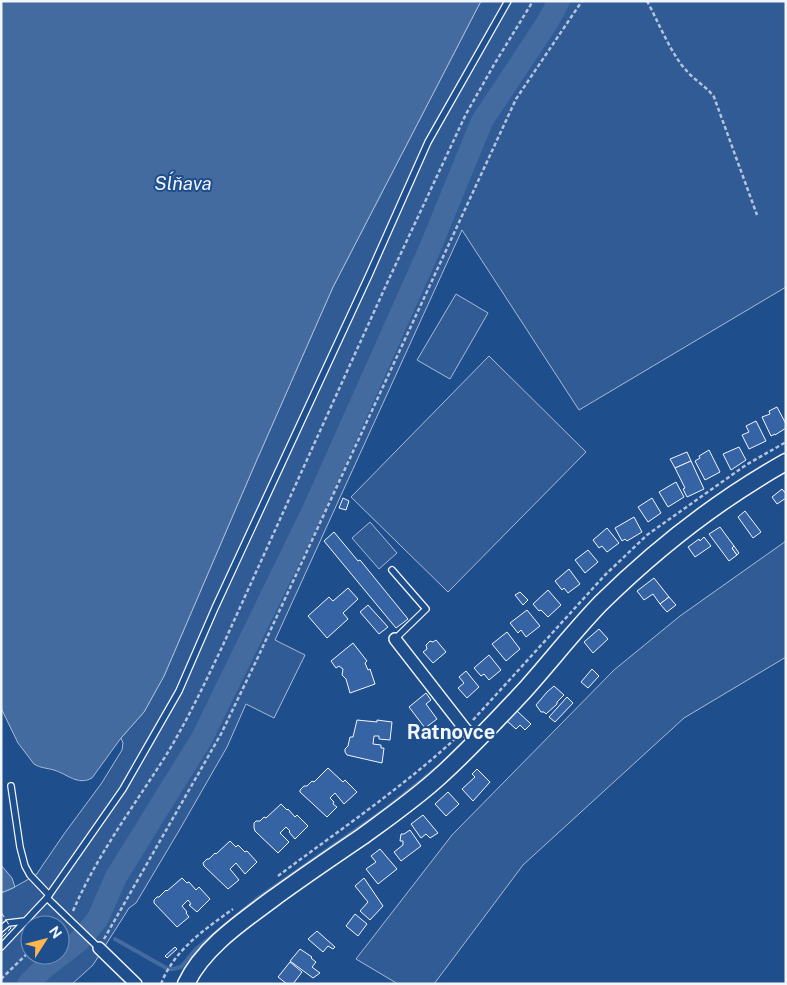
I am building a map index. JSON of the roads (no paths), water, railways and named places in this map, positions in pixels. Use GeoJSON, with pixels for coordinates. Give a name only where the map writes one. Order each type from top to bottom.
{"type":"FeatureCollection","features":[{"type":"Feature","properties":{"kind":"main road"},"geometry":{"type":"LineString","coordinates":[[186,984],[200,962],[233,929],[366,834],[439,777],[477,741],[600,605],[640,566],[682,531],[717,506],[786,462]]}},
{"type":"Feature","properties":{"kind":"street"},"geometry":{"type":"LineString","coordinates":[[395,639],[465,729],[477,741]]}},
{"type":"Feature","properties":{"kind":"street"},"geometry":{"type":"LineString","coordinates":[[95,944],[136,984]]}},
{"type":"Feature","properties":{"kind":"lane"},"geometry":{"type":"LineString","coordinates":[[31,915],[48,897],[123,789],[179,691],[428,142],[508,1]]}},
{"type":"Feature","properties":{"kind":"lane"},"geometry":{"type":"LineString","coordinates":[[392,570],[426,608],[395,639]]}},
{"type":"Feature","properties":{"kind":"lane"},"geometry":{"type":"LineString","coordinates":[[11,786],[20,847],[25,866],[30,875],[69,921],[95,944]]}},
{"type":"Feature","properties":{"kind":"lane"},"geometry":{"type":"LineString","coordinates":[[1,929],[8,924],[20,922]]}},
{"type":"Feature","properties":{"kind":"lane"},"geometry":{"type":"LineString","coordinates":[[1,947],[20,926]]}},
{"type":"Feature","properties":{"kind":"water","name":"Sĺňava"},"geometry":{"type":"Polygon","coordinates":[[[1,1],[481,1],[333,287],[164,676],[144,712],[121,738],[92,778],[82,781],[34,764],[18,743],[1,708],[1,1]]]}},
{"type":"Feature","properties":{"kind":"water"},"geometry":{"type":"Polygon","coordinates":[[[1,865],[12,878],[15,887],[1,893],[1,865]]]}},
{"type":"Feature","properties":{"kind":"waterway"},"geometry":{"type":"LineString","coordinates":[[28,984],[44,968],[79,941],[98,918],[116,877],[202,738],[314,508],[430,248],[482,121],[547,23],[559,1]]}},
{"type":"Feature","properties":{"kind":"waterway"},"geometry":{"type":"LineString","coordinates":[[115,939],[168,969],[181,967],[196,949],[257,899],[383,811],[442,764],[464,742]]}},
{"type":"Feature","properties":{"kind":"waterway"},"geometry":{"type":"LineString","coordinates":[[94,924],[99,928]]}},
{"type":"Feature","properties":{"kind":"district","name":"Ratnovce"},"geometry":{"type":"Point","coordinates":[451,732]}}]}
